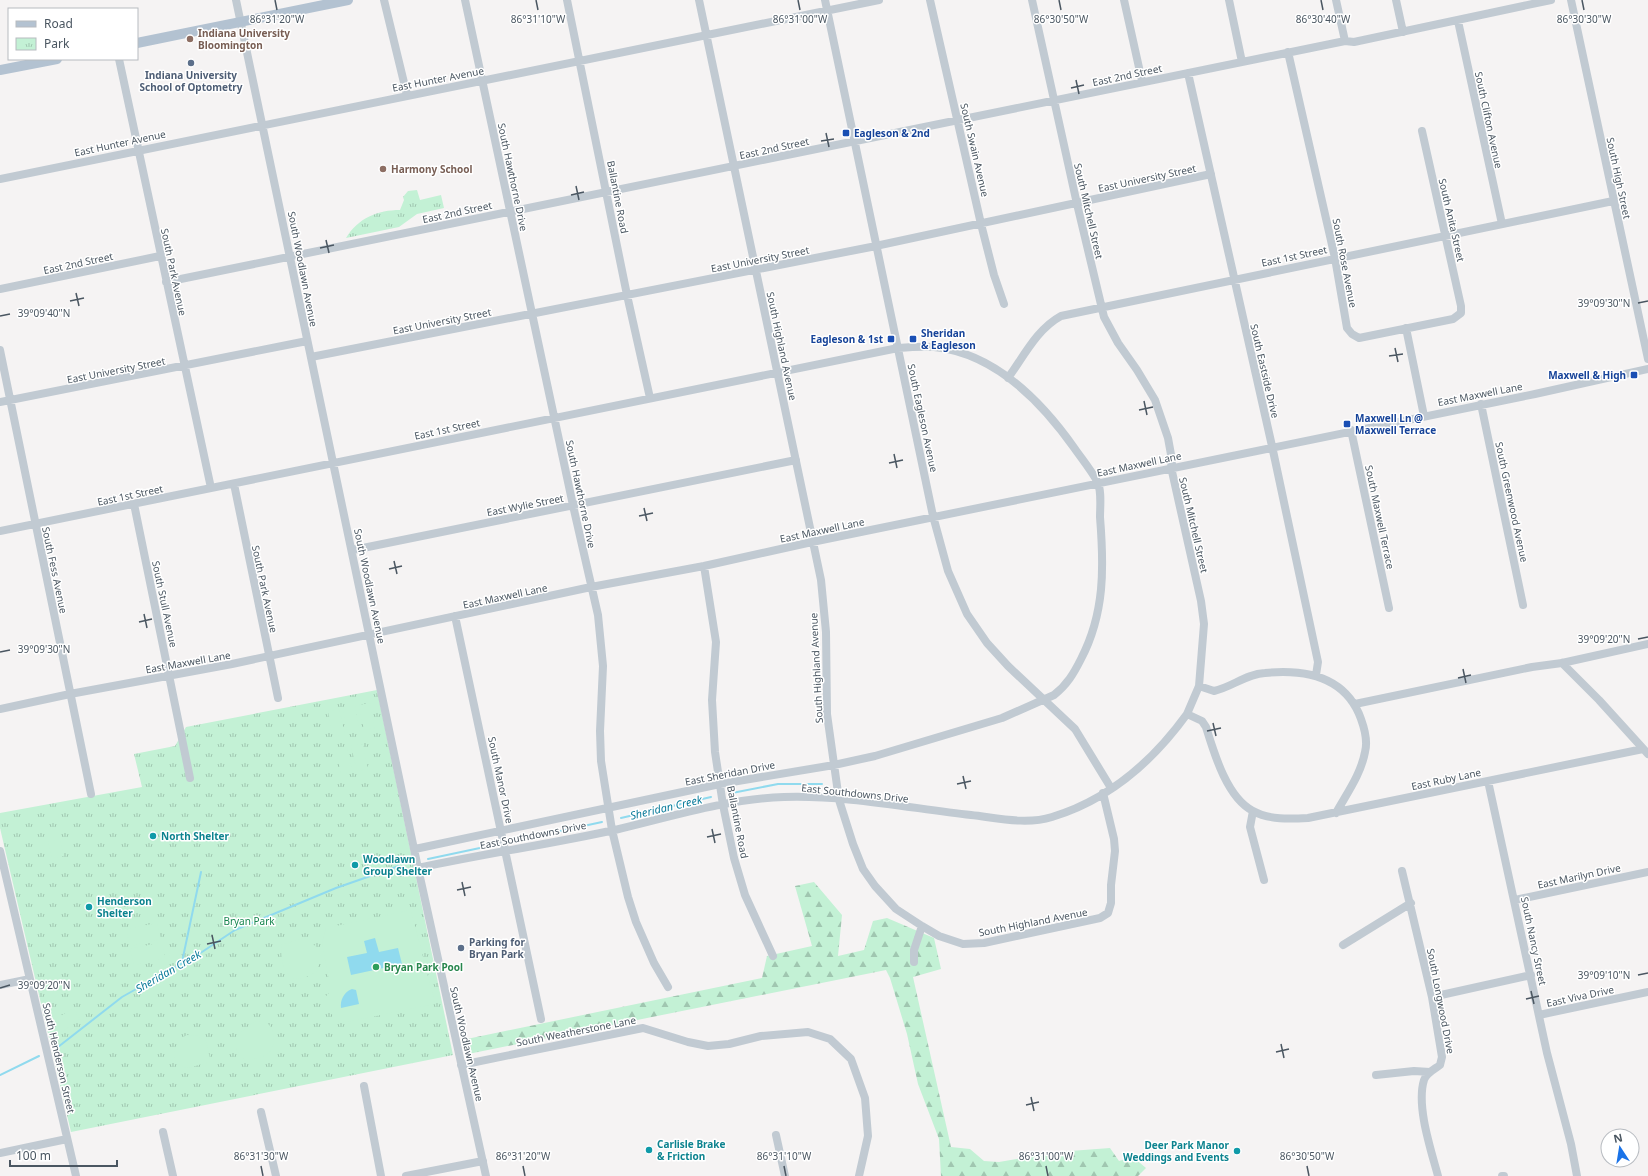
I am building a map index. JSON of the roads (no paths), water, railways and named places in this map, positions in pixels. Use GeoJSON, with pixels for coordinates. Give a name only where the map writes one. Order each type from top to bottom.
{"type":"FeatureCollection","features":[{"type":"Feature","properties":{"kind":"main road"},"geometry":{"type":"LineString","coordinates":[[138,43],[348,0]]}},
{"type":"Feature","properties":{"kind":"main road"},"geometry":{"type":"LineString","coordinates":[[0,70],[52,60]]}},
{"type":"Feature","properties":{"kind":"street","name":"South Woodlawn Avenue"},"geometry":{"type":"LineString","coordinates":[[236,0],[307,341],[353,550],[418,868],[486,1176]]}},
{"type":"Feature","properties":{"kind":"street"},"geometry":{"type":"LineString","coordinates":[[384,0],[407,95]]}},
{"type":"Feature","properties":{"kind":"street","name":"South Hawthorne Drive"},"geometry":{"type":"LineString","coordinates":[[465,0],[573,506],[598,615],[603,666],[600,731],[601,761],[612,830],[628,897],[636,922],[654,963],[668,987]]}},
{"type":"Feature","properties":{"kind":"street","name":"Ballantine Road"},"geometry":{"type":"LineString","coordinates":[[567,0],[627,295],[650,398]]}},
{"type":"Feature","properties":{"kind":"street","name":"South Highland Avenue"},"geometry":{"type":"LineString","coordinates":[[698,0],[778,373],[820,580],[826,632],[827,714],[839,800],[853,844],[863,869],[875,886],[896,909],[922,926],[950,940],[963,944],[984,943],[1105,916],[1108,913],[1111,903],[1111,885],[1115,851],[1114,838],[1103,794]]}},
{"type":"Feature","properties":{"kind":"street","name":"South Eagleson Avenue"},"geometry":{"type":"LineString","coordinates":[[825,0],[933,516],[948,571],[967,614],[987,644],[1075,729],[1112,788]]}},
{"type":"Feature","properties":{"kind":"street","name":"East Hunter Avenue"},"geometry":{"type":"LineString","coordinates":[[0,179],[706,34],[879,0]]}},
{"type":"Feature","properties":{"kind":"street","name":"South Swain Avenue"},"geometry":{"type":"LineString","coordinates":[[930,0],[981,224],[994,274],[1004,304]]}},
{"type":"Feature","properties":{"kind":"street","name":"South Mitchell Street"},"geometry":{"type":"LineString","coordinates":[[1032,0],[1101,307],[1113,334],[1138,370],[1155,400],[1166,432],[1172,460],[1171,467],[1201,601],[1204,624],[1199,686],[1187,714]]}},
{"type":"Feature","properties":{"kind":"street"},"geometry":{"type":"LineString","coordinates":[[1124,0],[1142,81]]}},
{"type":"Feature","properties":{"kind":"street"},"geometry":{"type":"LineString","coordinates":[[1229,0],[1242,62]]}},
{"type":"Feature","properties":{"kind":"street"},"geometry":{"type":"LineString","coordinates":[[1336,0],[1345,41]]}},
{"type":"Feature","properties":{"kind":"street"},"geometry":{"type":"LineString","coordinates":[[1396,0],[1403,32]]}},
{"type":"Feature","properties":{"kind":"street","name":"East 2nd Street"},"geometry":{"type":"LineString","coordinates":[[166,282],[734,166],[958,122],[1142,81],[1345,41],[1354,42],[1551,0]]}},
{"type":"Feature","properties":{"kind":"street","name":"South High Street"},"geometry":{"type":"LineString","coordinates":[[1571,0],[1613,202],[1648,359]]}},
{"type":"Feature","properties":{"kind":"street","name":"South Clifton Avenue"},"geometry":{"type":"LineString","coordinates":[[1458,21],[1502,224]]}},
{"type":"Feature","properties":{"kind":"street","name":"South Rose Avenue"},"geometry":{"type":"LineString","coordinates":[[1288,52],[1349,331],[1355,336],[1364,338],[1406,328]]}},
{"type":"Feature","properties":{"kind":"street","name":"South Park Avenue"},"geometry":{"type":"LineString","coordinates":[[118,60],[211,488]]}},
{"type":"Feature","properties":{"kind":"street","name":"South Eastside Drive"},"geometry":{"type":"LineString","coordinates":[[1188,72],[1272,446],[1318,662],[1316,676]]}},
{"type":"Feature","properties":{"kind":"street","name":"South Anita Street"},"geometry":{"type":"LineString","coordinates":[[1406,328],[1453,319],[1461,313],[1461,306],[1446,235],[1422,131]]}},
{"type":"Feature","properties":{"kind":"street","name":"East University Street"},"geometry":{"type":"LineString","coordinates":[[311,357],[877,246],[1211,174]]}},
{"type":"Feature","properties":{"kind":"street","name":"East 1st Street"},"geometry":{"type":"LineString","coordinates":[[1008,378],[1048,323],[1061,316],[1334,258],[1613,202]]}},
{"type":"Feature","properties":{"kind":"street","name":"East 2nd Street"},"geometry":{"type":"LineString","coordinates":[[0,289],[160,256]]}},
{"type":"Feature","properties":{"kind":"street"},"geometry":{"type":"LineString","coordinates":[[1406,328],[1424,416]]}},
{"type":"Feature","properties":{"kind":"street","name":"East University Street"},"geometry":{"type":"LineString","coordinates":[[0,402],[307,341]]}},
{"type":"Feature","properties":{"kind":"street","name":"East 1st Street"},"geometry":{"type":"LineString","coordinates":[[0,531],[898,348],[926,346],[947,349],[987,365],[1008,378],[1037,401],[1049,414],[1098,482]]}},
{"type":"Feature","properties":{"kind":"street","name":"South Fess Avenue"},"geometry":{"type":"LineString","coordinates":[[0,350],[91,794]]}},
{"type":"Feature","properties":{"kind":"street","name":"East Maxwell Lane"},"geometry":{"type":"LineString","coordinates":[[0,709],[269,656],[591,587],[704,566],[933,516],[1648,369]]}},
{"type":"Feature","properties":{"kind":"street","name":"South Greenwood Avenue"},"geometry":{"type":"LineString","coordinates":[[1481,404],[1523,605]]}},
{"type":"Feature","properties":{"kind":"street","name":"South Maxwell Terrace"},"geometry":{"type":"LineString","coordinates":[[1351,430],[1389,608]]}},
{"type":"Feature","properties":{"kind":"street","name":"East Wylie Street"},"geometry":{"type":"LineString","coordinates":[[353,550],[796,460]]}},
{"type":"Feature","properties":{"kind":"street","name":"East Sheridan Drive"},"geometry":{"type":"LineString","coordinates":[[415,849],[720,784],[834,765],[925,742],[1002,718],[1044,700],[1061,690],[1073,676],[1083,656],[1097,620],[1101,587],[1102,546],[1098,482]]}},
{"type":"Feature","properties":{"kind":"street","name":"South Park Avenue"},"geometry":{"type":"LineString","coordinates":[[234,484],[278,698]]}},
{"type":"Feature","properties":{"kind":"street","name":"South Stull Avenue"},"geometry":{"type":"LineString","coordinates":[[134,504],[190,778]]}},
{"type":"Feature","properties":{"kind":"street","name":"Ballantine Road"},"geometry":{"type":"LineString","coordinates":[[704,566],[716,642],[712,700],[715,752],[723,805],[734,858],[745,896],[773,956]]}},
{"type":"Feature","properties":{"kind":"street","name":"South Manor Drive"},"geometry":{"type":"LineString","coordinates":[[455,616],[541,1019]]}},
{"type":"Feature","properties":{"kind":"street"},"geometry":{"type":"LineString","coordinates":[[1355,704],[1532,667],[1562,663],[1648,644]]}},
{"type":"Feature","properties":{"kind":"street"},"geometry":{"type":"LineString","coordinates":[[1562,663],[1600,700],[1646,751]]}},
{"type":"Feature","properties":{"kind":"street"},"geometry":{"type":"LineString","coordinates":[[1199,686],[1214,691],[1246,677],[1264,673],[1297,672],[1316,676],[1338,687],[1355,704],[1364,729],[1366,751],[1359,772],[1336,813]]}},
{"type":"Feature","properties":{"kind":"street"},"geometry":{"type":"LineString","coordinates":[[1187,714],[1202,721],[1206,727],[1213,748],[1231,789],[1242,803],[1253,811],[1250,827],[1264,880]]}},
{"type":"Feature","properties":{"kind":"street","name":"East Southdowns Drive"},"geometry":{"type":"LineString","coordinates":[[418,868],[612,830],[723,805],[780,797],[817,797],[1034,821],[1062,814],[1103,794],[1132,775],[1157,752],[1187,714]]}},
{"type":"Feature","properties":{"kind":"street","name":"East Ruby Lane"},"geometry":{"type":"LineString","coordinates":[[1253,811],[1267,816],[1308,818],[1488,780],[1646,751]]}},
{"type":"Feature","properties":{"kind":"street","name":"South Nancy Street"},"geometry":{"type":"LineString","coordinates":[[1488,780],[1515,900],[1530,976],[1552,1072],[1571,1144],[1577,1176]]}},
{"type":"Feature","properties":{"kind":"street","name":"South Henderson Street"},"geometry":{"type":"LineString","coordinates":[[0,851],[4,878],[30,979],[76,1176]]}},
{"type":"Feature","properties":{"kind":"street","name":"South Longwood Drive"},"geometry":{"type":"LineString","coordinates":[[1402,871],[1411,903],[1432,997],[1442,1060],[1440,1065],[1430,1072],[1424,1080],[1423,1113],[1427,1136],[1438,1176]]}},
{"type":"Feature","properties":{"kind":"street","name":"East Marilyn Drive"},"geometry":{"type":"LineString","coordinates":[[1515,900],[1648,872]]}},
{"type":"Feature","properties":{"kind":"street"},"geometry":{"type":"LineString","coordinates":[[1343,945],[1411,903]]}},
{"type":"Feature","properties":{"kind":"street"},"geometry":{"type":"LineString","coordinates":[[914,962],[914,950],[922,926]]}},
{"type":"Feature","properties":{"kind":"street"},"geometry":{"type":"LineString","coordinates":[[1432,997],[1530,976]]}},
{"type":"Feature","properties":{"kind":"street"},"geometry":{"type":"LineString","coordinates":[[0,985],[30,979]]}},
{"type":"Feature","properties":{"kind":"street","name":"East Viva Drive"},"geometry":{"type":"LineString","coordinates":[[1539,1015],[1648,992]]}},
{"type":"Feature","properties":{"kind":"street","name":"South Weatherstone Lane"},"geometry":{"type":"LineString","coordinates":[[461,1065],[643,1028],[688,1042],[708,1046],[729,1044],[761,1036],[808,1032],[830,1039],[851,1059],[865,1098],[868,1136],[859,1176]]}},
{"type":"Feature","properties":{"kind":"street"},"geometry":{"type":"LineString","coordinates":[[1376,1075],[1414,1071],[1430,1072]]}},
{"type":"Feature","properties":{"kind":"street"},"geometry":{"type":"LineString","coordinates":[[364,1086],[381,1176]]}},
{"type":"Feature","properties":{"kind":"street"},"geometry":{"type":"LineString","coordinates":[[261,1112],[276,1176]]}},
{"type":"Feature","properties":{"kind":"street"},"geometry":{"type":"LineString","coordinates":[[163,1132],[173,1176]]}},
{"type":"Feature","properties":{"kind":"street"},"geometry":{"type":"LineString","coordinates":[[776,1135],[785,1176]]}},
{"type":"Feature","properties":{"kind":"street"},"geometry":{"type":"LineString","coordinates":[[0,1153],[67,1138]]}},
{"type":"Feature","properties":{"kind":"street"},"geometry":{"type":"LineString","coordinates":[[406,1176],[483,1161]]}},
{"type":"Feature","properties":{"kind":"water"},"geometry":{"type":"Polygon","coordinates":[[[375,938],[379,952],[398,948],[402,964],[351,975],[347,957],[367,953],[364,941],[375,938]]]}},
{"type":"Feature","properties":{"kind":"water"},"geometry":{"type":"Polygon","coordinates":[[[352,989],[356,990],[359,1004],[341,1008],[343,997],[352,989]]]}},
{"type":"Feature","properties":{"kind":"waterway","name":"Sheridan Creek"},"geometry":{"type":"LineString","coordinates":[[732,793],[778,784],[822,784]]}},
{"type":"Feature","properties":{"kind":"waterway","name":"Sheridan Creek"},"geometry":{"type":"LineString","coordinates":[[621,818],[711,797]]}},
{"type":"Feature","properties":{"kind":"waterway","name":"Sheridan Creek"},"geometry":{"type":"LineString","coordinates":[[514,841],[602,822]]}},
{"type":"Feature","properties":{"kind":"waterway","name":"Sheridan Creek"},"geometry":{"type":"LineString","coordinates":[[428,859],[494,845]]}},
{"type":"Feature","properties":{"kind":"waterway","name":"Sheridan Creek"},"geometry":{"type":"LineString","coordinates":[[58,1047],[122,997],[202,952],[235,930],[336,888],[399,866]]}},
{"type":"Feature","properties":{"kind":"waterway"},"geometry":{"type":"LineString","coordinates":[[182,962],[201,872]]}},
{"type":"Feature","properties":{"kind":"waterway","name":"Sheridan Creek"},"geometry":{"type":"LineString","coordinates":[[0,1075],[39,1056]]}},
{"type":"Feature","properties":{"kind":"place","name":"Indiana University Bloomington"},"geometry":{"type":"Point","coordinates":[190,39]}},
{"type":"Feature","properties":{"kind":"place","name":"Indiana University School of Optometry"},"geometry":{"type":"Point","coordinates":[191,63]}},
{"type":"Feature","properties":{"kind":"place","name":"Eagleson & 2nd"},"geometry":{"type":"Point","coordinates":[846,133]}},
{"type":"Feature","properties":{"kind":"place","name":"Harmony School"},"geometry":{"type":"Point","coordinates":[383,169]}},
{"type":"Feature","properties":{"kind":"place","name":"Eagleson & 1st"},"geometry":{"type":"Point","coordinates":[891,339]}},
{"type":"Feature","properties":{"kind":"place","name":"Sheridan & Eagleson"},"geometry":{"type":"Point","coordinates":[913,339]}},
{"type":"Feature","properties":{"kind":"place","name":"Maxwell & High"},"geometry":{"type":"Point","coordinates":[1634,375]}},
{"type":"Feature","properties":{"kind":"place","name":"Maxwell Ln @ Maxwell Terrace"},"geometry":{"type":"Point","coordinates":[1347,424]}},
{"type":"Feature","properties":{"kind":"place","name":"North Shelter"},"geometry":{"type":"Point","coordinates":[153,836]}},
{"type":"Feature","properties":{"kind":"place","name":"Woodlawn Group Shelter"},"geometry":{"type":"Point","coordinates":[355,865]}},
{"type":"Feature","properties":{"kind":"place","name":"Henderson Shelter"},"geometry":{"type":"Point","coordinates":[89,907]}},
{"type":"Feature","properties":{"kind":"place","name":"Parking for Bryan Park"},"geometry":{"type":"Point","coordinates":[461,948]}},
{"type":"Feature","properties":{"kind":"place","name":"Bryan Park Pool"},"geometry":{"type":"Point","coordinates":[376,967]}},
{"type":"Feature","properties":{"kind":"place","name":"Carlisle Brake & Friction"},"geometry":{"type":"Point","coordinates":[649,1150]}},
{"type":"Feature","properties":{"kind":"place","name":"Deer Park Manor Weddings and Events"},"geometry":{"type":"Point","coordinates":[1237,1151]}},
{"type":"Feature","properties":{"kind":"park label","name":"Bryan Park"},"geometry":{"type":"Point","coordinates":[249,921]}}]}
